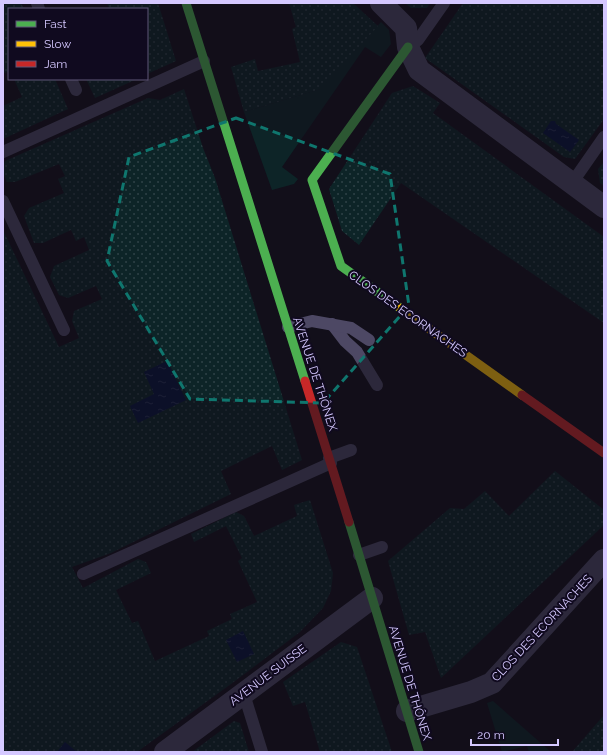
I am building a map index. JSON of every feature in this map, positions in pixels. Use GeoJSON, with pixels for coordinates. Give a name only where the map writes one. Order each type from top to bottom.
{"type":"FeatureCollection","features":[{"type":"Feature","properties":{"kind":"main road","name":"AVENUE DE THÔNEX"},"geometry":{"type":"LineString","coordinates":[[186,3],[330,460],[419,752]]}},
{"type":"Feature","properties":{"kind":"main road","name":"CLOS DES ECORNACHES"},"geometry":{"type":"LineString","coordinates":[[408,47],[312,180],[341,266],[604,453]]}},
{"type":"Feature","properties":{"kind":"street"},"geometry":{"type":"LineString","coordinates":[[381,3],[406,28],[408,47],[419,70],[604,207]]}},
{"type":"Feature","properties":{"kind":"street","name":"CLOS DES ECORNACHES"},"geometry":{"type":"LineString","coordinates":[[407,711],[471,692],[492,683],[604,560]]}},
{"type":"Feature","properties":{"kind":"street","name":"AVENUE SUISSE"},"geometry":{"type":"LineString","coordinates":[[165,752],[372,598]]}},
{"type":"Feature","properties":{"kind":"lane"},"geometry":{"type":"LineString","coordinates":[[408,47],[418,40],[444,3]]}},
{"type":"Feature","properties":{"kind":"lane"},"geometry":{"type":"LineString","coordinates":[[3,152],[204,61]]}},
{"type":"Feature","properties":{"kind":"lane"},"geometry":{"type":"LineString","coordinates":[[572,182],[604,137]]}},
{"type":"Feature","properties":{"kind":"lane"},"geometry":{"type":"LineString","coordinates":[[3,201],[64,330]]}},
{"type":"Feature","properties":{"kind":"lane"},"geometry":{"type":"LineString","coordinates":[[288,327],[312,321],[332,324],[351,328],[369,340]]}},
{"type":"Feature","properties":{"kind":"lane"},"geometry":{"type":"LineString","coordinates":[[332,324],[356,352],[377,385]]}},
{"type":"Feature","properties":{"kind":"lane"},"geometry":{"type":"LineString","coordinates":[[83,574],[351,450]]}},
{"type":"Feature","properties":{"kind":"lane"},"geometry":{"type":"LineString","coordinates":[[359,555],[382,547]]}},
{"type":"Feature","properties":{"kind":"lane"},"geometry":{"type":"LineString","coordinates":[[244,694],[262,752]]}},
{"type":"Feature","properties":{"kind":"highlighted area"},"geometry":{"type":"Polygon","coordinates":[[[236,118],[390,174],[409,306],[323,403],[190,399],[107,261],[129,157],[236,118]]]}},
{"type":"Feature","properties":{"kind":"green space"},"geometry":{"type":"Polygon","coordinates":[[[3,3],[21,3],[24,8],[8,8],[8,72],[5,73],[3,69],[3,3]]]}},
{"type":"Feature","properties":{"kind":"green space"},"geometry":{"type":"Polygon","coordinates":[[[107,3],[158,3],[176,61],[148,74],[148,8],[109,8],[107,3]]]}},
{"type":"Feature","properties":{"kind":"green space"},"geometry":{"type":"Polygon","coordinates":[[[289,3],[353,3],[378,26],[321,89],[244,112],[231,67],[255,59],[258,71],[300,62],[292,29],[296,27],[289,3]]]}},
{"type":"Feature","properties":{"kind":"green space"},"geometry":{"type":"Polygon","coordinates":[[[405,3],[430,3],[427,8],[411,8],[405,3]]]}},
{"type":"Feature","properties":{"kind":"green space"},"geometry":{"type":"Polygon","coordinates":[[[463,3],[604,3],[604,119],[575,159],[564,157],[425,58],[463,3]]]}},
{"type":"Feature","properties":{"kind":"green space"},"geometry":{"type":"Polygon","coordinates":[[[381,22],[389,30],[391,44],[381,57],[365,47],[282,167],[298,179],[294,184],[272,190],[244,112],[320,89],[381,22]]]}},
{"type":"Feature","properties":{"kind":"green space"},"geometry":{"type":"Polygon","coordinates":[[[14,80],[55,80],[68,109],[3,139],[3,106],[22,97],[14,80]]]}},
{"type":"Feature","properties":{"kind":"green space"},"geometry":{"type":"Polygon","coordinates":[[[86,80],[135,80],[95,98],[86,80]]]}},
{"type":"Feature","properties":{"kind":"green space"},"geometry":{"type":"Polygon","coordinates":[[[413,86],[440,103],[433,113],[604,237],[604,323],[401,183],[359,245],[342,231],[329,189],[392,93],[413,86]]]}},
{"type":"Feature","properties":{"kind":"green space"},"geometry":{"type":"Polygon","coordinates":[[[184,89],[203,148],[215,178],[302,460],[282,470],[272,446],[221,471],[231,494],[111,553],[72,567],[83,588],[138,559],[146,562],[151,573],[116,590],[132,623],[138,621],[155,661],[209,636],[207,631],[232,619],[230,614],[257,602],[238,561],[242,558],[226,526],[194,542],[191,534],[236,512],[244,516],[254,536],[297,516],[294,505],[310,500],[333,573],[331,591],[323,608],[300,632],[137,752],[3,752],[3,230],[59,347],[79,338],[72,321],[74,311],[102,299],[96,286],[68,298],[59,295],[50,277],[54,266],[89,250],[84,237],[76,241],[71,230],[43,243],[34,243],[24,216],[29,208],[64,193],[58,179],[65,176],[59,164],[15,182],[7,182],[3,172],[3,167],[5,161],[148,98],[160,100],[184,89]]]}},
{"type":"Feature","properties":{"kind":"green space"},"geometry":{"type":"Polygon","coordinates":[[[604,162],[604,186],[600,183],[598,169],[604,162]]]}},
{"type":"Feature","properties":{"kind":"green space"},"geometry":{"type":"Polygon","coordinates":[[[555,471],[604,510],[604,525],[441,678],[425,632],[409,635],[388,561],[450,508],[464,509],[485,491],[509,516],[555,471]]]}},
{"type":"Feature","properties":{"kind":"green space"},"geometry":{"type":"Polygon","coordinates":[[[341,642],[357,647],[392,752],[320,752],[305,702],[293,706],[283,682],[341,642]]]}},
{"type":"Feature","properties":{"kind":"green space"},"geometry":{"type":"Polygon","coordinates":[[[493,701],[551,752],[529,752],[527,746],[502,752],[487,703],[493,701]]]}},
{"type":"Feature","properties":{"kind":"green space"},"geometry":{"type":"Polygon","coordinates":[[[604,715],[604,752],[572,752],[604,715]]]}},
{"type":"Feature","properties":{"kind":"green space"},"geometry":{"type":"Polygon","coordinates":[[[234,721],[240,723],[249,752],[192,752],[234,721]]]}},
{"type":"Feature","properties":{"kind":"water"},"geometry":{"type":"Polygon","coordinates":[[[551,121],[555,121],[556,124],[579,140],[570,152],[543,133],[551,121]]]}},
{"type":"Feature","properties":{"kind":"water"},"geometry":{"type":"Polygon","coordinates":[[[167,361],[186,400],[138,423],[130,406],[154,394],[144,372],[167,361]]]}},
{"type":"Feature","properties":{"kind":"water"},"geometry":{"type":"Polygon","coordinates":[[[243,631],[254,654],[237,662],[226,640],[243,631]]]}},
{"type":"Feature","properties":{"kind":"water"},"geometry":{"type":"Polygon","coordinates":[[[65,742],[77,752],[57,752],[65,742]]]}},
{"type":"Feature","properties":{"kind":"traffic: fast"},"geometry":{"type":"LineString","coordinates":[[186,3],[305,381]]}},
{"type":"Feature","properties":{"kind":"traffic: fast"},"geometry":{"type":"LineString","coordinates":[[400,308],[341,266],[312,180],[408,47]]}},
{"type":"Feature","properties":{"kind":"traffic: fast"},"geometry":{"type":"LineString","coordinates":[[349,522],[419,752]]}},
{"type":"Feature","properties":{"kind":"traffic: slow"},"geometry":{"type":"LineString","coordinates":[[400,308],[522,395]]}},
{"type":"Feature","properties":{"kind":"traffic: jam"},"geometry":{"type":"LineString","coordinates":[[305,381],[349,522]]}},
{"type":"Feature","properties":{"kind":"traffic: jam"},"geometry":{"type":"LineString","coordinates":[[522,395],[604,453]]}}]}
